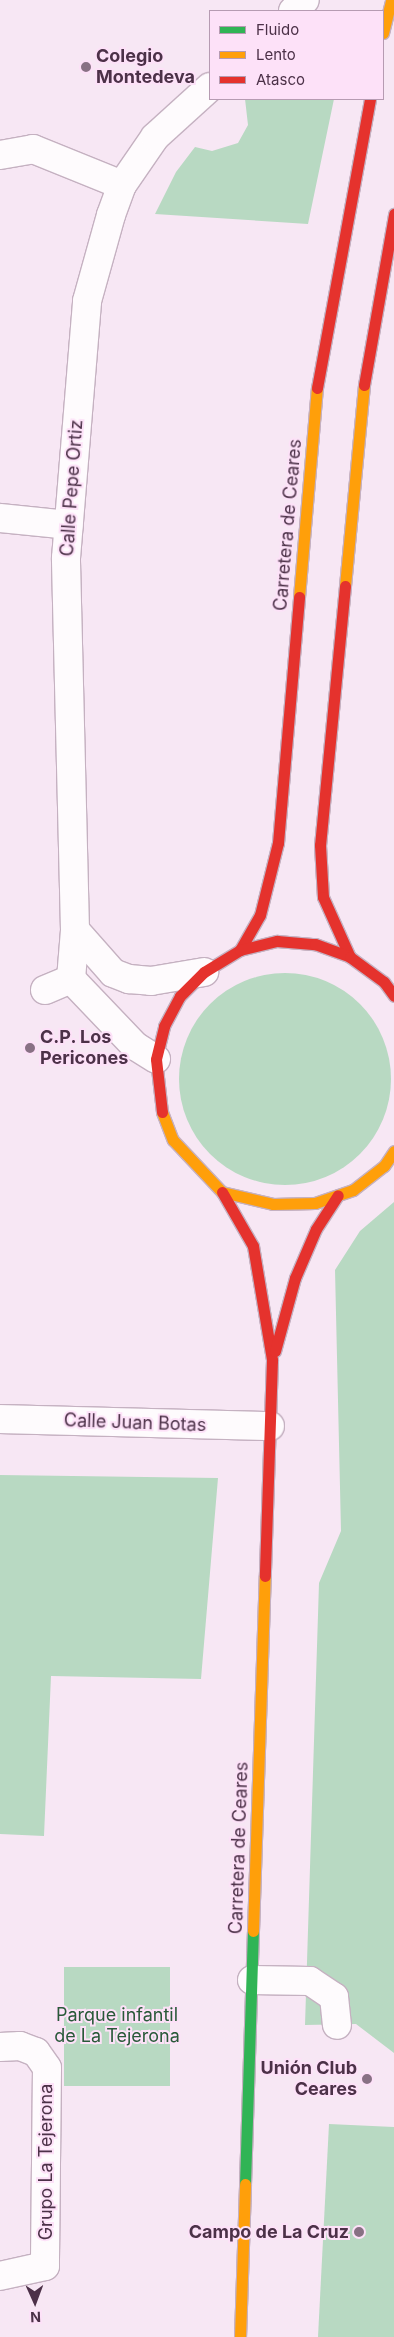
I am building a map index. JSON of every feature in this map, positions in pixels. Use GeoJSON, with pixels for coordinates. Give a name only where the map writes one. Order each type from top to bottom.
{"type":"FeatureCollection","features":[{"type":"Feature","properties":{"kind":"main road","name":"Carretera de Ceares"},"geometry":{"type":"LineString","coordinates":[[240,2337],[272,1360],[253,1246],[222,1192],[173,1140],[158,1101],[156,1059],[164,1026],[180,996],[204,972],[240,950],[260,915],[278,843],[319,370],[370,100]]}},
{"type":"Feature","properties":{"kind":"main road"},"geometry":{"type":"LineString","coordinates":[[350,957],[322,897],[320,845],[366,368],[394,214]]}},
{"type":"Feature","properties":{"kind":"main road"},"geometry":{"type":"LineString","coordinates":[[240,950],[286,942],[315,944],[350,957],[384,982],[394,996]]}},
{"type":"Feature","properties":{"kind":"main road"},"geometry":{"type":"LineString","coordinates":[[222,1192],[273,1204],[315,1204],[338,1195],[384,1166],[394,1151]]}},
{"type":"Feature","properties":{"kind":"main road","name":"Carretera de Ceares"},"geometry":{"type":"LineString","coordinates":[[272,1360],[295,1278],[316,1229],[338,1195]]}},
{"type":"Feature","properties":{"kind":"street"},"geometry":{"type":"LineString","coordinates":[[294,10],[305,0]]}},
{"type":"Feature","properties":{"kind":"street","name":"Calle Pepe Ortiz"},"geometry":{"type":"LineString","coordinates":[[71,979],[75,930],[69,525],[87,301],[122,185],[155,137],[209,88]]}},
{"type":"Feature","properties":{"kind":"street"},"geometry":{"type":"LineString","coordinates":[[0,155],[33,149],[122,185]]}},
{"type":"Feature","properties":{"kind":"street"},"geometry":{"type":"LineString","coordinates":[[0,518],[69,525]]}},
{"type":"Feature","properties":{"kind":"street"},"geometry":{"type":"LineString","coordinates":[[75,930],[113,973],[130,979],[151,981],[204,972]]}},
{"type":"Feature","properties":{"kind":"street"},"geometry":{"type":"LineString","coordinates":[[45,990],[71,979],[135,1046],[156,1059]]}},
{"type":"Feature","properties":{"kind":"street","name":"Calle Juan Botas"},"geometry":{"type":"LineString","coordinates":[[0,1419],[270,1426]]}},
{"type":"Feature","properties":{"kind":"street"},"geometry":{"type":"LineString","coordinates":[[252,1980],[310,1981],[334,1997],[336,2025]]}},
{"type":"Feature","properties":{"kind":"street","name":"Grupo La Tejerona"},"geometry":{"type":"LineString","coordinates":[[0,2047],[20,2046],[36,2052],[46,2068],[45,2266],[0,2276]]}},
{"type":"Feature","properties":{"kind":"green space"},"geometry":{"type":"Polygon","coordinates":[[[245,100],[334,100],[308,224],[155,214],[176,172],[195,147],[212,151],[238,143],[248,125],[245,100]]]}},
{"type":"Feature","properties":{"kind":"green space"},"geometry":{"type":"Polygon","coordinates":[[[285,973],[306,975],[325,981],[344,991],[360,1004],[373,1020],[383,1039],[389,1058],[391,1079],[389,1100],[383,1119],[373,1138],[360,1154],[344,1167],[325,1177],[306,1183],[285,1185],[264,1183],[245,1177],[226,1167],[210,1154],[197,1138],[187,1119],[181,1100],[179,1079],[181,1058],[187,1039],[197,1020],[210,1004],[226,991],[245,981],[264,975],[285,973]]]}},
{"type":"Feature","properties":{"kind":"green space"},"geometry":{"type":"Polygon","coordinates":[[[394,1202],[394,2053],[356,2024],[305,2025],[319,1583],[341,1531],[335,1270],[360,1231],[394,1202]]]}},
{"type":"Feature","properties":{"kind":"green space"},"geometry":{"type":"Polygon","coordinates":[[[0,1475],[218,1478],[201,1679],[51,1676],[44,1836],[0,1834],[0,1475]]]}},
{"type":"Feature","properties":{"kind":"green space","name":"Parque infantil de La Tejerona"},"geometry":{"type":"Polygon","coordinates":[[[64,1967],[170,1967],[170,2086],[64,2086],[64,1967]]]}},
{"type":"Feature","properties":{"kind":"green space","name":"Campo de La Cruz"},"geometry":{"type":"Polygon","coordinates":[[[329,2124],[394,2127],[394,2337],[318,2337],[329,2124]]]}},
{"type":"Feature","properties":{"kind":"traffic: fast"},"geometry":{"type":"LineString","coordinates":[[245,2184],[253,1931]]}},
{"type":"Feature","properties":{"kind":"traffic: slow"},"geometry":{"type":"LineString","coordinates":[[384,29],[391,0]]}},
{"type":"Feature","properties":{"kind":"traffic: slow"},"geometry":{"type":"LineString","coordinates":[[345,586],[364,385]]}},
{"type":"Feature","properties":{"kind":"traffic: slow"},"geometry":{"type":"LineString","coordinates":[[299,597],[317,388]]}},
{"type":"Feature","properties":{"kind":"traffic: slow"},"geometry":{"type":"LineString","coordinates":[[162,1112],[173,1140],[222,1192],[273,1204],[315,1203],[353,1190],[384,1166],[394,1151]]}},
{"type":"Feature","properties":{"kind":"traffic: slow"},"geometry":{"type":"LineString","coordinates":[[253,1931],[265,1576]]}},
{"type":"Feature","properties":{"kind":"traffic: slow"},"geometry":{"type":"LineString","coordinates":[[240,2337],[245,2184]]}},
{"type":"Feature","properties":{"kind":"traffic: jam"},"geometry":{"type":"LineString","coordinates":[[317,388],[370,100]]}},
{"type":"Feature","properties":{"kind":"traffic: jam"},"geometry":{"type":"LineString","coordinates":[[364,385],[394,214]]}},
{"type":"Feature","properties":{"kind":"traffic: jam"},"geometry":{"type":"LineString","coordinates":[[345,586],[320,845],[323,897],[350,957]]}},
{"type":"Feature","properties":{"kind":"traffic: jam"},"geometry":{"type":"LineString","coordinates":[[240,950],[260,915],[278,843],[299,597]]}},
{"type":"Feature","properties":{"kind":"traffic: jam"},"geometry":{"type":"LineString","coordinates":[[162,1112],[156,1059],[164,1026],[180,996],[204,972],[240,950],[277,941],[315,944],[350,957],[384,982],[394,996]]}},
{"type":"Feature","properties":{"kind":"traffic: jam"},"geometry":{"type":"LineString","coordinates":[[222,1192],[253,1246],[272,1360],[265,1576]]}},
{"type":"Feature","properties":{"kind":"traffic: jam"},"geometry":{"type":"LineString","coordinates":[[275,1351],[295,1278],[316,1229],[338,1195]]}},
{"type":"Feature","properties":{"kind":"place","name":"Colegio Montedeva"},"geometry":{"type":"Point","coordinates":[86,67]}},
{"type":"Feature","properties":{"kind":"place","name":"C.P. Los Pericones"},"geometry":{"type":"Point","coordinates":[30,1048]}},
{"type":"Feature","properties":{"kind":"place","name":"Unión Club Ceares"},"geometry":{"type":"Point","coordinates":[367,2079]}},
{"type":"Feature","properties":{"kind":"place","name":"Campo de La Cruz"},"geometry":{"type":"Point","coordinates":[359,2232]}}]}
